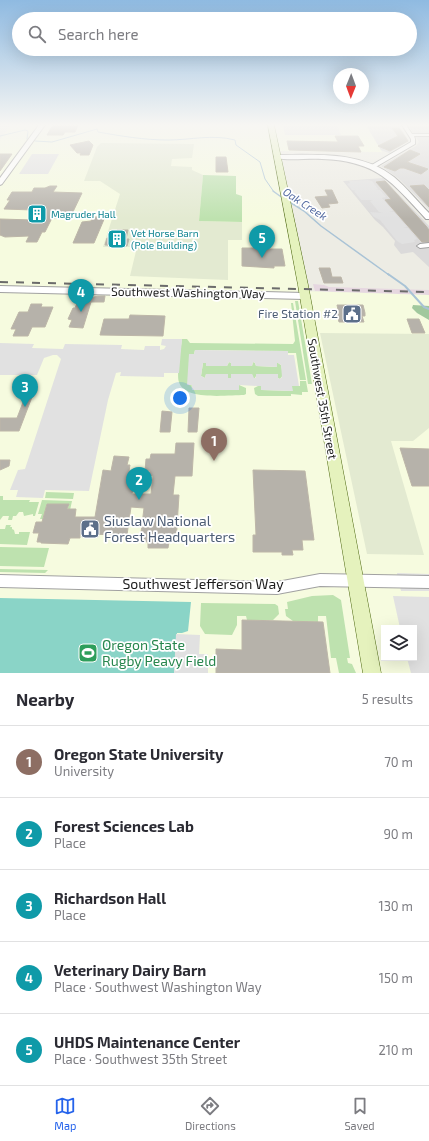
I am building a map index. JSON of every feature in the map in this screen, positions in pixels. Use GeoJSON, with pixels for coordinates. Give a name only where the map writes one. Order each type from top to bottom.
{"type":"FeatureCollection","features":[{"type":"Feature","properties":{"kind":"main road","name":"Southwest 35th Street"},"geometry":{"type":"LineString","coordinates":[[278,157],[303,285],[372,673]]}},
{"type":"Feature","properties":{"kind":"street"},"geometry":{"type":"LineString","coordinates":[[0,183],[19,156]]}},
{"type":"Feature","properties":{"kind":"street"},"geometry":{"type":"LineString","coordinates":[[372,166],[389,156]]}},
{"type":"Feature","properties":{"kind":"street"},"geometry":{"type":"LineString","coordinates":[[278,157],[335,158],[350,160],[372,166],[390,177],[429,217]]}},
{"type":"Feature","properties":{"kind":"street"},"geometry":{"type":"LineString","coordinates":[[420,246],[429,245]]}},
{"type":"Feature","properties":{"kind":"street","name":"Southwest Washington Way"},"geometry":{"type":"LineString","coordinates":[[0,289],[304,296]]}},
{"type":"Feature","properties":{"kind":"street","name":"Southwest Jefferson Way"},"geometry":{"type":"LineString","coordinates":[[0,581],[277,588],[320,580],[429,582]]}},
{"type":"Feature","properties":{"kind":"shaded area"},"geometry":{"type":"Polygon","coordinates":[[[0,156],[275,156],[300,291],[429,295],[429,673],[0,673],[0,156]]]}},
{"type":"Feature","properties":{"kind":"shaded area"},"geometry":{"type":"Polygon","coordinates":[[[30,156],[58,156],[48,174],[19,174],[30,156]]]}},
{"type":"Feature","properties":{"kind":"shaded area"},"geometry":{"type":"Polygon","coordinates":[[[93,156],[192,156],[192,158],[172,159],[171,166],[192,167],[192,170],[203,175],[199,221],[242,222],[242,240],[228,240],[228,280],[130,276],[137,247],[103,247],[120,194],[100,181],[84,181],[93,156]]]}},
{"type":"Feature","properties":{"kind":"shaded area"},"geometry":{"type":"Polygon","coordinates":[[[398,156],[429,156],[429,209],[398,178],[381,166],[398,156]]]}},
{"type":"Feature","properties":{"kind":"shaded area"},"geometry":{"type":"Polygon","coordinates":[[[383,178],[429,226],[429,267],[413,252],[401,254],[394,245],[395,241],[375,220],[343,181],[383,178]]]}},
{"type":"Feature","properties":{"kind":"shaded area"},"geometry":{"type":"Polygon","coordinates":[[[349,181],[372,181],[378,189],[375,189],[380,190],[386,197],[382,198],[393,211],[389,212],[394,212],[407,227],[403,228],[408,228],[417,239],[414,240],[415,242],[402,244],[397,241],[380,220],[374,217],[370,212],[383,213],[379,212],[370,201],[373,200],[361,200],[354,191],[356,191],[352,190],[347,184],[350,183],[349,181]]]}},
{"type":"Feature","properties":{"kind":"shaded area"},"geometry":{"type":"Polygon","coordinates":[[[313,284],[329,287],[429,290],[429,295],[315,291],[313,284]]]}},
{"type":"Feature","properties":{"kind":"shaded area"},"geometry":{"type":"Polygon","coordinates":[[[320,333],[429,334],[429,428],[413,441],[391,441],[424,555],[367,554],[320,333]]]}},
{"type":"Feature","properties":{"kind":"shaded area"},"geometry":{"type":"Polygon","coordinates":[[[162,339],[182,339],[179,373],[164,373],[164,377],[120,376],[121,372],[116,373],[108,400],[89,491],[45,490],[43,498],[16,497],[18,490],[10,490],[18,470],[25,469],[61,359],[57,355],[44,358],[37,375],[0,375],[0,343],[34,344],[32,348],[63,349],[65,344],[122,345],[121,349],[144,350],[145,346],[160,346],[160,350],[164,349],[166,346],[161,345],[162,339]]]}},
{"type":"Feature","properties":{"kind":"shaded area"},"geometry":{"type":"Polygon","coordinates":[[[195,350],[288,351],[288,355],[294,355],[299,386],[292,386],[293,391],[261,390],[261,386],[239,385],[239,390],[192,390],[192,385],[187,385],[189,354],[194,354],[195,350]],[[229,362],[227,366],[206,366],[206,363],[203,363],[201,376],[205,378],[206,374],[228,374],[228,378],[231,378],[231,374],[252,374],[254,378],[256,378],[256,374],[278,374],[278,378],[280,379],[282,377],[281,365],[278,363],[277,367],[256,366],[253,362],[252,366],[231,366],[231,363],[229,362]]]}},
{"type":"Feature","properties":{"kind":"shaded area"},"geometry":{"type":"Polygon","coordinates":[[[397,573],[429,574],[429,591],[401,591],[397,573]]]}},
{"type":"Feature","properties":{"kind":"shaded area"},"geometry":{"type":"Polygon","coordinates":[[[393,596],[429,597],[429,673],[411,673],[408,661],[417,661],[417,625],[399,625],[393,596]]]}},
{"type":"Feature","properties":{"kind":"shaded area","name":"Oregon State Rugby Peavy Field"},"geometry":{"type":"Polygon","coordinates":[[[0,598],[191,602],[188,631],[177,633],[174,673],[0,673],[0,598]]]}},
{"type":"Feature","properties":{"kind":"shaded area"},"geometry":{"type":"Polygon","coordinates":[[[176,634],[200,635],[199,654],[208,654],[208,673],[174,673],[176,634]]]}},
{"type":"Feature","properties":{"kind":"green space"},"geometry":{"type":"Polygon","coordinates":[[[203,175],[236,176],[236,194],[242,196],[242,222],[199,221],[203,175]]]}},
{"type":"Feature","properties":{"kind":"green space"},"geometry":{"type":"Polygon","coordinates":[[[295,301],[298,301],[312,384],[308,384],[295,301]]]}},
{"type":"Feature","properties":{"kind":"green space"},"geometry":{"type":"Polygon","coordinates":[[[291,303],[293,303],[306,380],[300,380],[296,353],[288,353],[288,351],[195,350],[194,354],[189,354],[192,390],[239,390],[239,385],[246,388],[246,394],[207,396],[189,392],[183,388],[178,379],[182,339],[187,339],[190,343],[293,344],[295,341],[291,303]]]}},
{"type":"Feature","properties":{"kind":"green space"},"geometry":{"type":"Polygon","coordinates":[[[413,305],[429,306],[429,320],[417,313],[412,308],[413,305]]]}},
{"type":"Feature","properties":{"kind":"green space"},"geometry":{"type":"Polygon","coordinates":[[[229,362],[231,363],[231,366],[252,366],[253,362],[256,366],[277,367],[278,363],[281,365],[283,375],[280,379],[278,378],[278,374],[257,374],[255,378],[253,378],[252,374],[231,374],[231,378],[228,378],[227,374],[206,374],[205,378],[201,376],[203,363],[206,363],[206,366],[227,366],[229,362]]]}},
{"type":"Feature","properties":{"kind":"green space"},"geometry":{"type":"Polygon","coordinates":[[[300,381],[306,381],[308,392],[302,392],[302,395],[291,394],[291,396],[258,396],[255,394],[254,388],[258,386],[261,386],[262,390],[292,391],[292,386],[300,386],[300,381]]]}},
{"type":"Feature","properties":{"kind":"green space"},"geometry":{"type":"Polygon","coordinates":[[[46,492],[74,493],[73,499],[45,498],[46,492]]]}},
{"type":"Feature","properties":{"kind":"green space"},"geometry":{"type":"Polygon","coordinates":[[[0,496],[3,496],[3,500],[30,500],[29,502],[39,502],[35,516],[33,516],[33,514],[24,516],[23,512],[19,512],[16,516],[13,516],[12,520],[8,520],[9,516],[3,516],[0,520],[0,496]]]}},
{"type":"Feature","properties":{"kind":"green space"},"geometry":{"type":"Polygon","coordinates":[[[42,500],[72,501],[69,515],[66,515],[69,504],[47,504],[43,519],[40,519],[42,514],[38,514],[42,500]]]}},
{"type":"Feature","properties":{"kind":"green space"},"geometry":{"type":"Polygon","coordinates":[[[6,525],[11,525],[10,527],[12,527],[15,534],[19,534],[19,532],[30,532],[27,545],[0,544],[0,529],[5,529],[6,525]]]}},
{"type":"Feature","properties":{"kind":"green space"},"geometry":{"type":"Polygon","coordinates":[[[0,547],[49,548],[44,567],[0,566],[0,547]]]}},
{"type":"Feature","properties":{"kind":"green space"},"geometry":{"type":"Polygon","coordinates":[[[0,569],[48,570],[45,573],[0,572],[0,569]]]}},
{"type":"Feature","properties":{"kind":"green space"},"geometry":{"type":"Polygon","coordinates":[[[333,595],[341,600],[350,658],[347,658],[348,663],[352,664],[356,673],[339,673],[336,658],[331,658],[326,616],[318,616],[318,622],[293,621],[286,616],[285,609],[288,609],[287,602],[312,596],[333,595]]]}},
{"type":"Feature","properties":{"kind":"green space"},"geometry":{"type":"Polygon","coordinates":[[[201,603],[275,604],[278,606],[279,614],[273,620],[247,620],[246,616],[237,616],[237,625],[232,635],[205,634],[200,626],[201,603]]]}},
{"type":"Feature","properties":{"kind":"building"},"geometry":{"type":"Polygon","coordinates":[[[0,156],[10,156],[0,171],[0,156]]]}},
{"type":"Feature","properties":{"kind":"building"},"geometry":{"type":"Polygon","coordinates":[[[400,156],[416,156],[407,162],[428,169],[421,174],[404,168],[400,168],[395,171],[384,167],[400,156]]]}},
{"type":"Feature","properties":{"kind":"building"},"geometry":{"type":"Polygon","coordinates":[[[216,157],[226,157],[228,172],[216,172],[216,157]]]}},
{"type":"Feature","properties":{"kind":"building"},"geometry":{"type":"Polygon","coordinates":[[[385,181],[429,230],[429,242],[422,242],[385,200],[391,199],[376,182],[385,181]]]}},
{"type":"Feature","properties":{"kind":"building"},"geometry":{"type":"Polygon","coordinates":[[[424,185],[429,190],[429,207],[410,186],[424,185]]]}},
{"type":"Feature","properties":{"kind":"building","name":"Magruder Hall"},"geometry":{"type":"Polygon","coordinates":[[[57,186],[53,192],[82,193],[70,218],[52,218],[45,232],[42,232],[37,242],[26,242],[29,236],[5,237],[0,235],[0,219],[33,220],[33,210],[4,209],[10,200],[7,200],[12,192],[32,192],[34,188],[45,188],[57,186]]]}},
{"type":"Feature","properties":{"kind":"building"},"geometry":{"type":"Polygon","coordinates":[[[325,190],[332,190],[338,203],[328,204],[330,207],[322,208],[315,197],[328,196],[325,190]]]}},
{"type":"Feature","properties":{"kind":"building"},"geometry":{"type":"Polygon","coordinates":[[[93,217],[105,217],[94,243],[73,243],[82,222],[91,221],[93,217]]]}},
{"type":"Feature","properties":{"kind":"building","name":"Vet Horse Barn (Pole Building)"},"geometry":{"type":"Polygon","coordinates":[[[117,230],[128,230],[126,239],[129,239],[127,246],[105,245],[107,238],[115,238],[117,230]]]}},
{"type":"Feature","properties":{"kind":"building"},"geometry":{"type":"Polygon","coordinates":[[[242,248],[282,249],[285,266],[274,266],[274,268],[242,266],[242,248]]]}},
{"type":"Feature","properties":{"kind":"building"},"geometry":{"type":"Polygon","coordinates":[[[319,268],[330,268],[332,277],[341,277],[343,283],[324,283],[319,268]]]}},
{"type":"Feature","properties":{"kind":"building"},"geometry":{"type":"Polygon","coordinates":[[[98,296],[105,296],[104,302],[91,302],[83,328],[69,327],[72,320],[68,319],[78,301],[98,296]]]}},
{"type":"Feature","properties":{"kind":"building"},"geometry":{"type":"Polygon","coordinates":[[[31,304],[42,304],[41,307],[53,307],[45,327],[32,327],[28,336],[13,336],[16,329],[11,329],[19,312],[28,312],[31,304]]]}},
{"type":"Feature","properties":{"kind":"building","name":"Fire Station #2"},"geometry":{"type":"Polygon","coordinates":[[[337,305],[363,305],[365,316],[362,316],[364,322],[339,322],[337,305]]]}},
{"type":"Feature","properties":{"kind":"building"},"geometry":{"type":"Polygon","coordinates":[[[130,315],[165,316],[163,336],[100,335],[104,319],[129,319],[130,315]]]}},
{"type":"Feature","properties":{"kind":"building"},"geometry":{"type":"Polygon","coordinates":[[[407,319],[419,319],[425,333],[412,333],[407,319]]]}},
{"type":"Feature","properties":{"kind":"building"},"geometry":{"type":"Polygon","coordinates":[[[25,397],[32,397],[19,431],[0,431],[0,418],[17,418],[25,397]]]}},
{"type":"Feature","properties":{"kind":"building"},"geometry":{"type":"Polygon","coordinates":[[[189,408],[199,408],[197,432],[188,432],[189,408]]]}},
{"type":"Feature","properties":{"kind":"building"},"geometry":{"type":"Polygon","coordinates":[[[162,411],[172,412],[170,432],[160,432],[162,411]]]}},
{"type":"Feature","properties":{"kind":"building"},"geometry":{"type":"Polygon","coordinates":[[[176,443],[194,443],[192,476],[175,476],[173,495],[179,495],[176,542],[169,542],[168,548],[148,548],[148,542],[140,541],[144,508],[131,507],[127,535],[80,534],[80,538],[70,538],[68,544],[37,542],[39,533],[33,533],[36,522],[42,522],[47,504],[69,504],[67,509],[76,509],[75,517],[95,517],[103,470],[111,471],[114,456],[129,457],[127,465],[130,465],[129,471],[136,471],[132,494],[151,494],[153,476],[149,475],[150,471],[145,471],[146,459],[150,459],[151,454],[175,454],[176,443]]]}},
{"type":"Feature","properties":{"kind":"building"},"geometry":{"type":"Polygon","coordinates":[[[400,448],[429,449],[429,486],[412,486],[400,448]]]}},
{"type":"Feature","properties":{"kind":"building"},"geometry":{"type":"Polygon","coordinates":[[[0,460],[10,460],[9,466],[0,470],[0,460]]]}},
{"type":"Feature","properties":{"kind":"building"},"geometry":{"type":"Polygon","coordinates":[[[253,470],[305,471],[314,540],[302,540],[303,550],[292,550],[293,555],[282,555],[282,552],[253,552],[253,535],[256,535],[253,470]]]}},
{"type":"Feature","properties":{"kind":"building"},"geometry":{"type":"Polygon","coordinates":[[[242,620],[323,622],[330,673],[216,673],[216,649],[242,650],[242,620]]]}},
{"type":"Feature","properties":{"kind":"waterway","name":"Oak Creek"},"geometry":{"type":"LineString","coordinates":[[252,156],[260,162],[265,179],[274,191]]}},
{"type":"Feature","properties":{"kind":"waterway","name":"Oak Creek"},"geometry":{"type":"LineString","coordinates":[[274,191],[284,199]]}},
{"type":"Feature","properties":{"kind":"waterway","name":"Oak Creek"},"geometry":{"type":"LineString","coordinates":[[288,201],[304,211],[321,226],[389,275]]}},
{"type":"Feature","properties":{"kind":"waterway","name":"Oak Creek"},"geometry":{"type":"LineString","coordinates":[[388,274],[405,286],[424,307],[429,309]]}},
{"type":"Feature","properties":{"kind":"railway"},"geometry":{"type":"LineString","coordinates":[[0,282],[429,292]]}},
{"type":"Feature","properties":{"kind":"place","name":"Magruder Hall"},"geometry":{"type":"Point","coordinates":[37,214]}},
{"type":"Feature","properties":{"kind":"place","name":"Vet Horse Barn (Pole Building)"},"geometry":{"type":"Point","coordinates":[117,239]}},
{"type":"Feature","properties":{"kind":"place","name":"UHDS Maintenance Center"},"geometry":{"type":"Point","coordinates":[262,258]}},
{"type":"Feature","properties":{"kind":"place","name":"Veterinary Dairy Barn"},"geometry":{"type":"Point","coordinates":[81,312]}},
{"type":"Feature","properties":{"kind":"place","name":"Fire Station #2"},"geometry":{"type":"Point","coordinates":[352,314]}},
{"type":"Feature","properties":{"kind":"place","name":"Richardson Hall"},"geometry":{"type":"Point","coordinates":[25,407]}},
{"type":"Feature","properties":{"kind":"place","name":"Oregon State University"},"geometry":{"type":"Point","coordinates":[214,461]}},
{"type":"Feature","properties":{"kind":"place","name":"Forest Sciences Lab"},"geometry":{"type":"Point","coordinates":[139,500]}},
{"type":"Feature","properties":{"kind":"place","name":"Siuslaw National Forest Headquarters"},"geometry":{"type":"Point","coordinates":[90,529]}},
{"type":"Feature","properties":{"kind":"place","name":"Oregon State Rugby Peavy Field"},"geometry":{"type":"Point","coordinates":[88,653]}}]}
